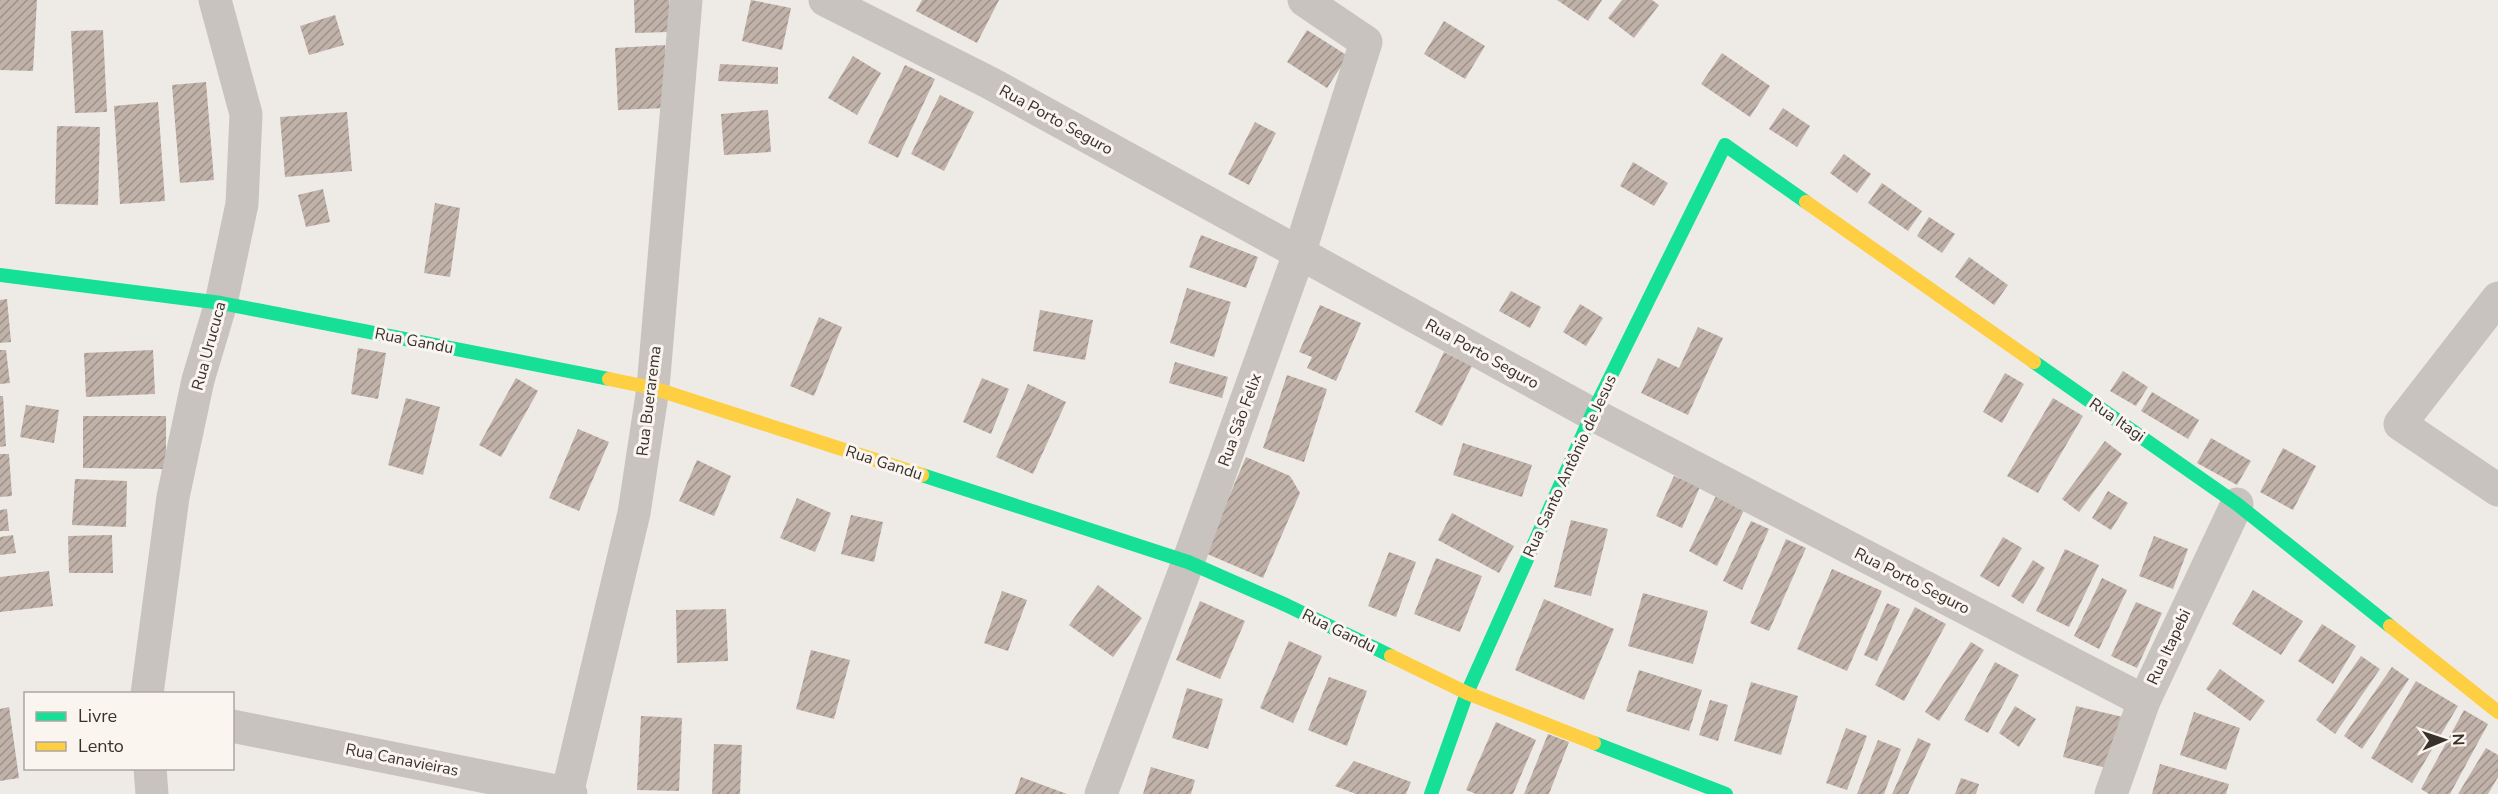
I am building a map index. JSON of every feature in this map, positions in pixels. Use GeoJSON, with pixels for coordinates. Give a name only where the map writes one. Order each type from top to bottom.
{"type":"FeatureCollection","features":[{"type":"Feature","properties":{"kind":"street","name":"Rua Urucuca"},"geometry":{"type":"LineString","coordinates":[[147,692],[173,497],[198,380],[221,303],[242,204],[246,114],[215,0]]}},
{"type":"Feature","properties":{"kind":"street","name":"Rua Buerarema"},"geometry":{"type":"LineString","coordinates":[[569,794],[634,513],[653,388],[686,0]]}},
{"type":"Feature","properties":{"kind":"street","name":"Rua Porto Seguro"},"geometry":{"type":"LineString","coordinates":[[825,0],[990,83],[1592,414],[2144,700]]}},
{"type":"Feature","properties":{"kind":"street","name":"Rua São Felix"},"geometry":{"type":"LineString","coordinates":[[1101,794],[1188,562],[1299,254],[1366,42],[1304,0]]}},
{"type":"Feature","properties":{"kind":"street","name":"Rua Santo Antônio de Jesus"},"geometry":{"type":"LineString","coordinates":[[1431,794],[1467,693],[1592,414],[1725,145]]}},
{"type":"Feature","properties":{"kind":"street","name":"Rua Itagi"},"geometry":{"type":"LineString","coordinates":[[1725,145],[2237,504],[2498,712]]}},
{"type":"Feature","properties":{"kind":"street","name":"Rua Gandu"},"geometry":{"type":"LineString","coordinates":[[0,275],[221,303],[653,388],[1188,562],[1286,605],[1467,693],[1726,794]]}},
{"type":"Feature","properties":{"kind":"street"},"geometry":{"type":"LineString","coordinates":[[2498,298],[2400,424],[2498,490]]}},
{"type":"Feature","properties":{"kind":"street","name":"Rua Itapebi"},"geometry":{"type":"LineString","coordinates":[[2111,794],[2144,700],[2237,504]]}},
{"type":"Feature","properties":{"kind":"street","name":"Rua Canavieiras"},"geometry":{"type":"LineString","coordinates":[[234,726],[569,794]]}},
{"type":"Feature","properties":{"kind":"street"},"geometry":{"type":"LineString","coordinates":[[150,770],[152,794]]}},
{"type":"Feature","properties":{"kind":"building"},"geometry":{"type":"Polygon","coordinates":[[[0,0],[37,0],[33,71],[0,70],[0,0]]]}},
{"type":"Feature","properties":{"kind":"building"},"geometry":{"type":"Polygon","coordinates":[[[634,0],[669,0],[670,32],[635,33],[634,0]]]}},
{"type":"Feature","properties":{"kind":"building"},"geometry":{"type":"Polygon","coordinates":[[[751,0],[791,8],[782,50],[742,41],[751,0]]]}},
{"type":"Feature","properties":{"kind":"building"},"geometry":{"type":"Polygon","coordinates":[[[922,0],[999,0],[977,43],[916,11],[922,0]]]}},
{"type":"Feature","properties":{"kind":"building"},"geometry":{"type":"Polygon","coordinates":[[[1557,0],[1602,0],[1588,21],[1557,0]]]}},
{"type":"Feature","properties":{"kind":"building"},"geometry":{"type":"Polygon","coordinates":[[[1622,0],[1652,0],[1659,5],[1634,38],[1608,18],[1622,0]]]}},
{"type":"Feature","properties":{"kind":"building"},"geometry":{"type":"Polygon","coordinates":[[[335,15],[344,45],[309,55],[300,26],[335,15]]]}},
{"type":"Feature","properties":{"kind":"building"},"geometry":{"type":"Polygon","coordinates":[[[1444,21],[1485,46],[1465,79],[1424,54],[1444,21]]]}},
{"type":"Feature","properties":{"kind":"building"},"geometry":{"type":"Polygon","coordinates":[[[103,30],[107,112],[75,113],[71,31],[103,30]]]}},
{"type":"Feature","properties":{"kind":"building"},"geometry":{"type":"Polygon","coordinates":[[[1307,30],[1348,56],[1327,88],[1287,62],[1307,30]]]}},
{"type":"Feature","properties":{"kind":"building"},"geometry":{"type":"Polygon","coordinates":[[[665,45],[667,108],[618,110],[615,48],[665,45]]]}},
{"type":"Feature","properties":{"kind":"building"},"geometry":{"type":"Polygon","coordinates":[[[1722,53],[1770,86],[1750,117],[1701,84],[1722,53]]]}},
{"type":"Feature","properties":{"kind":"building"},"geometry":{"type":"Polygon","coordinates":[[[853,56],[881,73],[857,115],[828,98],[853,56]]]}},
{"type":"Feature","properties":{"kind":"building"},"geometry":{"type":"Polygon","coordinates":[[[720,64],[778,67],[778,84],[718,81],[720,64]]]}},
{"type":"Feature","properties":{"kind":"building"},"geometry":{"type":"Polygon","coordinates":[[[905,65],[935,79],[898,158],[868,143],[905,65]]]}},
{"type":"Feature","properties":{"kind":"building"},"geometry":{"type":"Polygon","coordinates":[[[206,82],[214,180],[180,183],[172,85],[206,82]]]}},
{"type":"Feature","properties":{"kind":"building"},"geometry":{"type":"Polygon","coordinates":[[[940,95],[974,112],[944,171],[911,154],[940,95]]]}},
{"type":"Feature","properties":{"kind":"building"},"geometry":{"type":"Polygon","coordinates":[[[158,102],[165,201],[120,204],[114,106],[158,102]]]}},
{"type":"Feature","properties":{"kind":"building"},"geometry":{"type":"Polygon","coordinates":[[[1783,108],[1810,126],[1797,147],[1769,129],[1783,108]]]}},
{"type":"Feature","properties":{"kind":"building"},"geometry":{"type":"Polygon","coordinates":[[[768,110],[771,152],[724,155],[721,114],[768,110]]]}},
{"type":"Feature","properties":{"kind":"building"},"geometry":{"type":"Polygon","coordinates":[[[347,112],[352,171],[285,177],[280,117],[347,112]]]}},
{"type":"Feature","properties":{"kind":"building"},"geometry":{"type":"Polygon","coordinates":[[[1255,122],[1276,133],[1249,185],[1228,174],[1255,122]]]}},
{"type":"Feature","properties":{"kind":"building"},"geometry":{"type":"Polygon","coordinates":[[[57,126],[100,127],[98,205],[55,204],[57,126]]]}},
{"type":"Feature","properties":{"kind":"building"},"geometry":{"type":"Polygon","coordinates":[[[1844,154],[1871,174],[1857,193],[1830,173],[1844,154]]]}},
{"type":"Feature","properties":{"kind":"building"},"geometry":{"type":"Polygon","coordinates":[[[1633,162],[1668,183],[1654,206],[1620,186],[1633,162]]]}},
{"type":"Feature","properties":{"kind":"building"},"geometry":{"type":"Polygon","coordinates":[[[1882,183],[1922,211],[1908,231],[1868,203],[1882,183]]]}},
{"type":"Feature","properties":{"kind":"building"},"geometry":{"type":"Polygon","coordinates":[[[323,189],[330,222],[306,227],[298,195],[323,189]]]}},
{"type":"Feature","properties":{"kind":"building"},"geometry":{"type":"Polygon","coordinates":[[[435,203],[460,208],[450,277],[424,273],[435,203]]]}},
{"type":"Feature","properties":{"kind":"building"},"geometry":{"type":"Polygon","coordinates":[[[1929,217],[1955,234],[1942,253],[1917,236],[1929,217]]]}},
{"type":"Feature","properties":{"kind":"building"},"geometry":{"type":"Polygon","coordinates":[[[1201,235],[1258,257],[1246,288],[1189,267],[1201,235]]]}},
{"type":"Feature","properties":{"kind":"building"},"geometry":{"type":"Polygon","coordinates":[[[1969,257],[2008,285],[1994,305],[1955,277],[1969,257]]]}},
{"type":"Feature","properties":{"kind":"building"},"geometry":{"type":"Polygon","coordinates":[[[1187,288],[1231,302],[1214,357],[1170,343],[1187,288]]]}},
{"type":"Feature","properties":{"kind":"building"},"geometry":{"type":"Polygon","coordinates":[[[1511,291],[1541,307],[1530,328],[1499,311],[1511,291]]]}},
{"type":"Feature","properties":{"kind":"building"},"geometry":{"type":"Polygon","coordinates":[[[7,299],[11,342],[0,343],[0,300],[7,299]]]}},
{"type":"Feature","properties":{"kind":"building"},"geometry":{"type":"Polygon","coordinates":[[[1580,304],[1603,318],[1586,346],[1563,332],[1580,304]]]}},
{"type":"Feature","properties":{"kind":"building"},"geometry":{"type":"Polygon","coordinates":[[[1320,305],[1361,323],[1336,381],[1307,368],[1312,357],[1299,352],[1320,305]]]}},
{"type":"Feature","properties":{"kind":"building"},"geometry":{"type":"Polygon","coordinates":[[[1040,310],[1093,320],[1085,360],[1033,351],[1040,310]]]}},
{"type":"Feature","properties":{"kind":"building"},"geometry":{"type":"Polygon","coordinates":[[[819,317],[842,327],[814,396],[790,386],[819,317]]]}},
{"type":"Feature","properties":{"kind":"building"},"geometry":{"type":"Polygon","coordinates":[[[1698,327],[1723,338],[1688,415],[1641,393],[1658,358],[1679,368],[1698,327]]]}},
{"type":"Feature","properties":{"kind":"building"},"geometry":{"type":"Polygon","coordinates":[[[358,348],[386,353],[378,399],[351,394],[358,348]]]}},
{"type":"Feature","properties":{"kind":"building"},"geometry":{"type":"Polygon","coordinates":[[[0,350],[6,350],[10,383],[0,384],[0,350]]]}},
{"type":"Feature","properties":{"kind":"building"},"geometry":{"type":"Polygon","coordinates":[[[153,350],[155,394],[86,397],[84,353],[153,350]]]}},
{"type":"Feature","properties":{"kind":"building"},"geometry":{"type":"Polygon","coordinates":[[[1444,352],[1472,366],[1442,426],[1415,412],[1444,352]]]}},
{"type":"Feature","properties":{"kind":"building"},"geometry":{"type":"Polygon","coordinates":[[[1175,362],[1228,377],[1222,398],[1169,383],[1175,362]]]}},
{"type":"Feature","properties":{"kind":"building"},"geometry":{"type":"Polygon","coordinates":[[[2123,371],[2148,387],[2136,406],[2110,391],[2123,371]]]}},
{"type":"Feature","properties":{"kind":"building"},"geometry":{"type":"Polygon","coordinates":[[[2005,373],[2024,384],[2002,423],[1983,412],[2005,373]]]}},
{"type":"Feature","properties":{"kind":"building"},"geometry":{"type":"Polygon","coordinates":[[[1287,375],[1327,389],[1304,462],[1263,448],[1287,375]]]}},
{"type":"Feature","properties":{"kind":"building"},"geometry":{"type":"Polygon","coordinates":[[[516,378],[538,391],[501,457],[479,445],[516,378]]]}},
{"type":"Feature","properties":{"kind":"building"},"geometry":{"type":"Polygon","coordinates":[[[982,378],[1009,389],[991,434],[963,422],[982,378]]]}},
{"type":"Feature","properties":{"kind":"building"},"geometry":{"type":"Polygon","coordinates":[[[1028,384],[1066,402],[1033,474],[996,457],[1028,384]]]}},
{"type":"Feature","properties":{"kind":"building"},"geometry":{"type":"Polygon","coordinates":[[[2152,392],[2199,420],[2188,439],[2141,411],[2152,392]]]}},
{"type":"Feature","properties":{"kind":"building"},"geometry":{"type":"Polygon","coordinates":[[[0,396],[3,396],[6,446],[0,447],[0,396]]]}},
{"type":"Feature","properties":{"kind":"building"},"geometry":{"type":"Polygon","coordinates":[[[406,398],[440,407],[423,475],[388,465],[406,398]]]}},
{"type":"Feature","properties":{"kind":"building"},"geometry":{"type":"Polygon","coordinates":[[[2053,398],[2083,416],[2038,493],[2007,476],[2053,398]]]}},
{"type":"Feature","properties":{"kind":"building"},"geometry":{"type":"Polygon","coordinates":[[[26,405],[59,410],[54,443],[20,437],[26,405]]]}},
{"type":"Feature","properties":{"kind":"building"},"geometry":{"type":"Polygon","coordinates":[[[83,416],[166,416],[166,469],[83,468],[83,416]]]}},
{"type":"Feature","properties":{"kind":"building"},"geometry":{"type":"Polygon","coordinates":[[[578,429],[609,442],[579,511],[549,498],[578,429]]]}},
{"type":"Feature","properties":{"kind":"building"},"geometry":{"type":"Polygon","coordinates":[[[2211,438],[2251,461],[2237,485],[2197,463],[2211,438]]]}},
{"type":"Feature","properties":{"kind":"building"},"geometry":{"type":"Polygon","coordinates":[[[2105,441],[2122,454],[2079,512],[2062,499],[2105,441]]]}},
{"type":"Feature","properties":{"kind":"building"},"geometry":{"type":"Polygon","coordinates":[[[1463,443],[1532,465],[1522,497],[1453,475],[1463,443]]]}},
{"type":"Feature","properties":{"kind":"building"},"geometry":{"type":"Polygon","coordinates":[[[2283,448],[2316,466],[2293,510],[2260,492],[2283,448]]]}},
{"type":"Feature","properties":{"kind":"building"},"geometry":{"type":"Polygon","coordinates":[[[0,454],[9,454],[12,496],[0,497],[0,454]]]}},
{"type":"Feature","properties":{"kind":"building"},"geometry":{"type":"Polygon","coordinates":[[[1246,457],[1290,476],[1300,493],[1263,578],[1205,553],[1246,457]]]}},
{"type":"Feature","properties":{"kind":"building"},"geometry":{"type":"Polygon","coordinates":[[[697,460],[731,476],[714,516],[679,501],[697,460]]]}},
{"type":"Feature","properties":{"kind":"building"},"geometry":{"type":"Polygon","coordinates":[[[1674,476],[1700,487],[1682,528],[1656,516],[1674,476]]]}},
{"type":"Feature","properties":{"kind":"building"},"geometry":{"type":"Polygon","coordinates":[[[75,479],[127,481],[126,527],[72,525],[75,479]]]}},
{"type":"Feature","properties":{"kind":"building"},"geometry":{"type":"Polygon","coordinates":[[[2108,491],[2128,503],[2111,530],[2092,518],[2108,491]]]}},
{"type":"Feature","properties":{"kind":"building"},"geometry":{"type":"Polygon","coordinates":[[[1716,496],[1744,510],[1717,566],[1689,551],[1716,496]]]}},
{"type":"Feature","properties":{"kind":"building"},"geometry":{"type":"Polygon","coordinates":[[[797,498],[831,513],[815,552],[780,538],[797,498]]]}},
{"type":"Feature","properties":{"kind":"building"},"geometry":{"type":"Polygon","coordinates":[[[7,509],[9,531],[0,531],[0,510],[7,509]]]}},
{"type":"Feature","properties":{"kind":"building"},"geometry":{"type":"Polygon","coordinates":[[[1452,513],[1514,546],[1499,573],[1438,540],[1452,513]]]}},
{"type":"Feature","properties":{"kind":"building"},"geometry":{"type":"Polygon","coordinates":[[[851,515],[883,522],[874,562],[841,554],[851,515]]]}},
{"type":"Feature","properties":{"kind":"building"},"geometry":{"type":"Polygon","coordinates":[[[1571,520],[1608,529],[1591,596],[1554,587],[1571,520]]]}},
{"type":"Feature","properties":{"kind":"building"},"geometry":{"type":"Polygon","coordinates":[[[1751,521],[1769,529],[1742,590],[1723,581],[1751,521]]]}},
{"type":"Feature","properties":{"kind":"building"},"geometry":{"type":"Polygon","coordinates":[[[13,535],[16,553],[0,555],[0,537],[13,535]]]}},
{"type":"Feature","properties":{"kind":"building"},"geometry":{"type":"Polygon","coordinates":[[[112,535],[113,573],[69,573],[68,536],[112,535]]]}},
{"type":"Feature","properties":{"kind":"building"},"geometry":{"type":"Polygon","coordinates":[[[2154,536],[2188,549],[2173,589],[2139,576],[2154,536]]]}},
{"type":"Feature","properties":{"kind":"building"},"geometry":{"type":"Polygon","coordinates":[[[2003,537],[2022,548],[1999,587],[1980,576],[2003,537]]]}},
{"type":"Feature","properties":{"kind":"building"},"geometry":{"type":"Polygon","coordinates":[[[1786,539],[1806,548],[1769,631],[1750,623],[1786,539]]]}},
{"type":"Feature","properties":{"kind":"building"},"geometry":{"type":"Polygon","coordinates":[[[2065,549],[2099,565],[2069,627],[2036,611],[2065,549]]]}},
{"type":"Feature","properties":{"kind":"building"},"geometry":{"type":"Polygon","coordinates":[[[1389,552],[1416,562],[1396,617],[1368,606],[1389,552]]]}},
{"type":"Feature","properties":{"kind":"building"},"geometry":{"type":"Polygon","coordinates":[[[1436,558],[1482,576],[1460,632],[1414,614],[1436,558]]]}},
{"type":"Feature","properties":{"kind":"building"},"geometry":{"type":"Polygon","coordinates":[[[2033,560],[2045,568],[2023,604],[2011,596],[2033,560]]]}},
{"type":"Feature","properties":{"kind":"building"},"geometry":{"type":"Polygon","coordinates":[[[1832,569],[1882,591],[1847,671],[1797,649],[1832,569]]]}},
{"type":"Feature","properties":{"kind":"building"},"geometry":{"type":"Polygon","coordinates":[[[49,571],[53,606],[0,612],[0,577],[49,571]]]}},
{"type":"Feature","properties":{"kind":"building"},"geometry":{"type":"Polygon","coordinates":[[[2102,578],[2127,590],[2099,649],[2074,636],[2102,578]]]}},
{"type":"Feature","properties":{"kind":"building"},"geometry":{"type":"Polygon","coordinates":[[[1098,585],[1142,618],[1113,657],[1069,625],[1098,585]]]}},
{"type":"Feature","properties":{"kind":"building"},"geometry":{"type":"Polygon","coordinates":[[[2253,590],[2303,621],[2281,655],[2232,624],[2253,590]]]}},
{"type":"Feature","properties":{"kind":"building"},"geometry":{"type":"Polygon","coordinates":[[[1002,591],[1027,600],[1008,651],[984,643],[1002,591]]]}},
{"type":"Feature","properties":{"kind":"building"},"geometry":{"type":"Polygon","coordinates":[[[1643,593],[1708,611],[1693,664],[1628,646],[1643,593]]]}},
{"type":"Feature","properties":{"kind":"building"},"geometry":{"type":"Polygon","coordinates":[[[1544,599],[1614,629],[1584,700],[1515,670],[1544,599]]]}},
{"type":"Feature","properties":{"kind":"building"},"geometry":{"type":"Polygon","coordinates":[[[1200,601],[1245,621],[1220,679],[1176,660],[1200,601]]]}},
{"type":"Feature","properties":{"kind":"building"},"geometry":{"type":"Polygon","coordinates":[[[2136,602],[2162,613],[2137,668],[2111,656],[2136,602]]]}},
{"type":"Feature","properties":{"kind":"building"},"geometry":{"type":"Polygon","coordinates":[[[1887,603],[1900,609],[1877,661],[1864,655],[1887,603]]]}},
{"type":"Feature","properties":{"kind":"building"},"geometry":{"type":"Polygon","coordinates":[[[1915,607],[1946,624],[1904,701],[1875,685],[1915,607]]]}},
{"type":"Feature","properties":{"kind":"building"},"geometry":{"type":"Polygon","coordinates":[[[726,609],[728,661],[677,663],[676,610],[726,609]]]}},
{"type":"Feature","properties":{"kind":"building"},"geometry":{"type":"Polygon","coordinates":[[[2322,624],[2356,646],[2333,684],[2298,661],[2322,624]]]}},
{"type":"Feature","properties":{"kind":"building"},"geometry":{"type":"Polygon","coordinates":[[[1289,641],[1322,656],[1293,723],[1260,708],[1289,641]]]}},
{"type":"Feature","properties":{"kind":"building"},"geometry":{"type":"Polygon","coordinates":[[[1971,642],[1984,650],[1939,721],[1925,712],[1971,642]]]}},
{"type":"Feature","properties":{"kind":"building"},"geometry":{"type":"Polygon","coordinates":[[[811,650],[850,660],[834,719],[796,709],[811,650]]]}},
{"type":"Feature","properties":{"kind":"building"},"geometry":{"type":"Polygon","coordinates":[[[2361,656],[2380,669],[2335,734],[2316,720],[2361,656]]]}},
{"type":"Feature","properties":{"kind":"building"},"geometry":{"type":"Polygon","coordinates":[[[1995,662],[2019,675],[1988,733],[1964,720],[1995,662]]]}},
{"type":"Feature","properties":{"kind":"building"},"geometry":{"type":"Polygon","coordinates":[[[2392,667],[2409,679],[2362,749],[2344,736],[2392,667]]]}},
{"type":"Feature","properties":{"kind":"building"},"geometry":{"type":"Polygon","coordinates":[[[2220,669],[2265,701],[2250,721],[2206,689],[2220,669]]]}},
{"type":"Feature","properties":{"kind":"building"},"geometry":{"type":"Polygon","coordinates":[[[1639,670],[1702,690],[1689,731],[1626,711],[1639,670]]]}},
{"type":"Feature","properties":{"kind":"building"},"geometry":{"type":"Polygon","coordinates":[[[1329,677],[1367,691],[1347,746],[1308,730],[1329,677]]]}},
{"type":"Feature","properties":{"kind":"building"},"geometry":{"type":"Polygon","coordinates":[[[2416,681],[2458,706],[2412,783],[2371,758],[2416,681]]]}},
{"type":"Feature","properties":{"kind":"building"},"geometry":{"type":"Polygon","coordinates":[[[1751,682],[1798,696],[1781,755],[1734,741],[1751,682]]]}},
{"type":"Feature","properties":{"kind":"building"},"geometry":{"type":"Polygon","coordinates":[[[1187,688],[1223,699],[1208,749],[1172,738],[1187,688]]]}},
{"type":"Feature","properties":{"kind":"building"},"geometry":{"type":"Polygon","coordinates":[[[1710,700],[1728,705],[1718,741],[1699,735],[1710,700]]]}},
{"type":"Feature","properties":{"kind":"building"},"geometry":{"type":"Polygon","coordinates":[[[2015,706],[2036,719],[2019,747],[1999,733],[2015,706]]]}},
{"type":"Feature","properties":{"kind":"building"},"geometry":{"type":"Polygon","coordinates":[[[2076,706],[2127,718],[2114,770],[2063,757],[2076,706]]]}},
{"type":"Feature","properties":{"kind":"building"},"geometry":{"type":"Polygon","coordinates":[[[9,707],[19,778],[0,781],[0,709],[9,707]]]}},
{"type":"Feature","properties":{"kind":"building"},"geometry":{"type":"Polygon","coordinates":[[[2464,710],[2488,724],[2450,794],[2429,794],[2421,789],[2464,710]]]}},
{"type":"Feature","properties":{"kind":"building"},"geometry":{"type":"Polygon","coordinates":[[[2194,712],[2240,728],[2226,770],[2180,755],[2194,712]]]}},
{"type":"Feature","properties":{"kind":"building"},"geometry":{"type":"Polygon","coordinates":[[[641,716],[682,718],[679,791],[637,790],[641,716]]]}},
{"type":"Feature","properties":{"kind":"building"},"geometry":{"type":"Polygon","coordinates":[[[1496,722],[1536,740],[1513,794],[1476,794],[1466,790],[1496,722]]]}},
{"type":"Feature","properties":{"kind":"building"},"geometry":{"type":"Polygon","coordinates":[[[1846,728],[1867,736],[1847,790],[1826,783],[1846,728]]]}},
{"type":"Feature","properties":{"kind":"building"},"geometry":{"type":"Polygon","coordinates":[[[1548,734],[1569,742],[1549,794],[1524,794],[1548,734]]]}},
{"type":"Feature","properties":{"kind":"building"},"geometry":{"type":"Polygon","coordinates":[[[1918,738],[1931,744],[1908,794],[1892,794],[1918,738]]]}},
{"type":"Feature","properties":{"kind":"building"},"geometry":{"type":"Polygon","coordinates":[[[1878,740],[1901,749],[1884,794],[1857,794],[1878,740]]]}},
{"type":"Feature","properties":{"kind":"building"},"geometry":{"type":"Polygon","coordinates":[[[714,744],[742,745],[740,794],[712,794],[714,744]]]}},
{"type":"Feature","properties":{"kind":"building"},"geometry":{"type":"Polygon","coordinates":[[[2486,748],[2498,755],[2498,777],[2488,794],[2458,794],[2486,748]]]}},
{"type":"Feature","properties":{"kind":"building"},"geometry":{"type":"Polygon","coordinates":[[[1354,761],[1411,782],[1406,794],[1356,794],[1335,786],[1354,761]]]}},
{"type":"Feature","properties":{"kind":"building"},"geometry":{"type":"Polygon","coordinates":[[[2160,764],[2229,784],[2226,794],[2152,794],[2160,764]]]}},
{"type":"Feature","properties":{"kind":"building"},"geometry":{"type":"Polygon","coordinates":[[[1151,767],[1195,780],[1191,794],[1143,794],[1151,767]]]}},
{"type":"Feature","properties":{"kind":"building"},"geometry":{"type":"Polygon","coordinates":[[[1021,777],[1067,794],[1015,794],[1021,777]]]}},
{"type":"Feature","properties":{"kind":"building"},"geometry":{"type":"Polygon","coordinates":[[[1961,778],[1979,784],[1976,794],[1955,794],[1961,778]]]}},
{"type":"Feature","properties":{"kind":"traffic: fast"},"geometry":{"type":"LineString","coordinates":[[1431,794],[1467,693],[1592,414],[1725,145],[1806,202]]}},
{"type":"Feature","properties":{"kind":"traffic: fast"},"geometry":{"type":"LineString","coordinates":[[0,275],[221,303],[609,379]]}},
{"type":"Feature","properties":{"kind":"traffic: fast"},"geometry":{"type":"LineString","coordinates":[[2034,362],[2237,504],[2390,626]]}},
{"type":"Feature","properties":{"kind":"traffic: fast"},"geometry":{"type":"LineString","coordinates":[[922,475],[1188,562],[1286,605],[1391,656]]}},
{"type":"Feature","properties":{"kind":"traffic: fast"},"geometry":{"type":"LineString","coordinates":[[1594,743],[1726,794]]}},
{"type":"Feature","properties":{"kind":"traffic: slow"},"geometry":{"type":"LineString","coordinates":[[1806,202],[2034,362]]}},
{"type":"Feature","properties":{"kind":"traffic: slow"},"geometry":{"type":"LineString","coordinates":[[609,379],[653,388],[922,475]]}},
{"type":"Feature","properties":{"kind":"traffic: slow"},"geometry":{"type":"LineString","coordinates":[[2390,626],[2498,712]]}},
{"type":"Feature","properties":{"kind":"traffic: slow"},"geometry":{"type":"LineString","coordinates":[[1391,656],[1467,693],[1594,743]]}}]}
